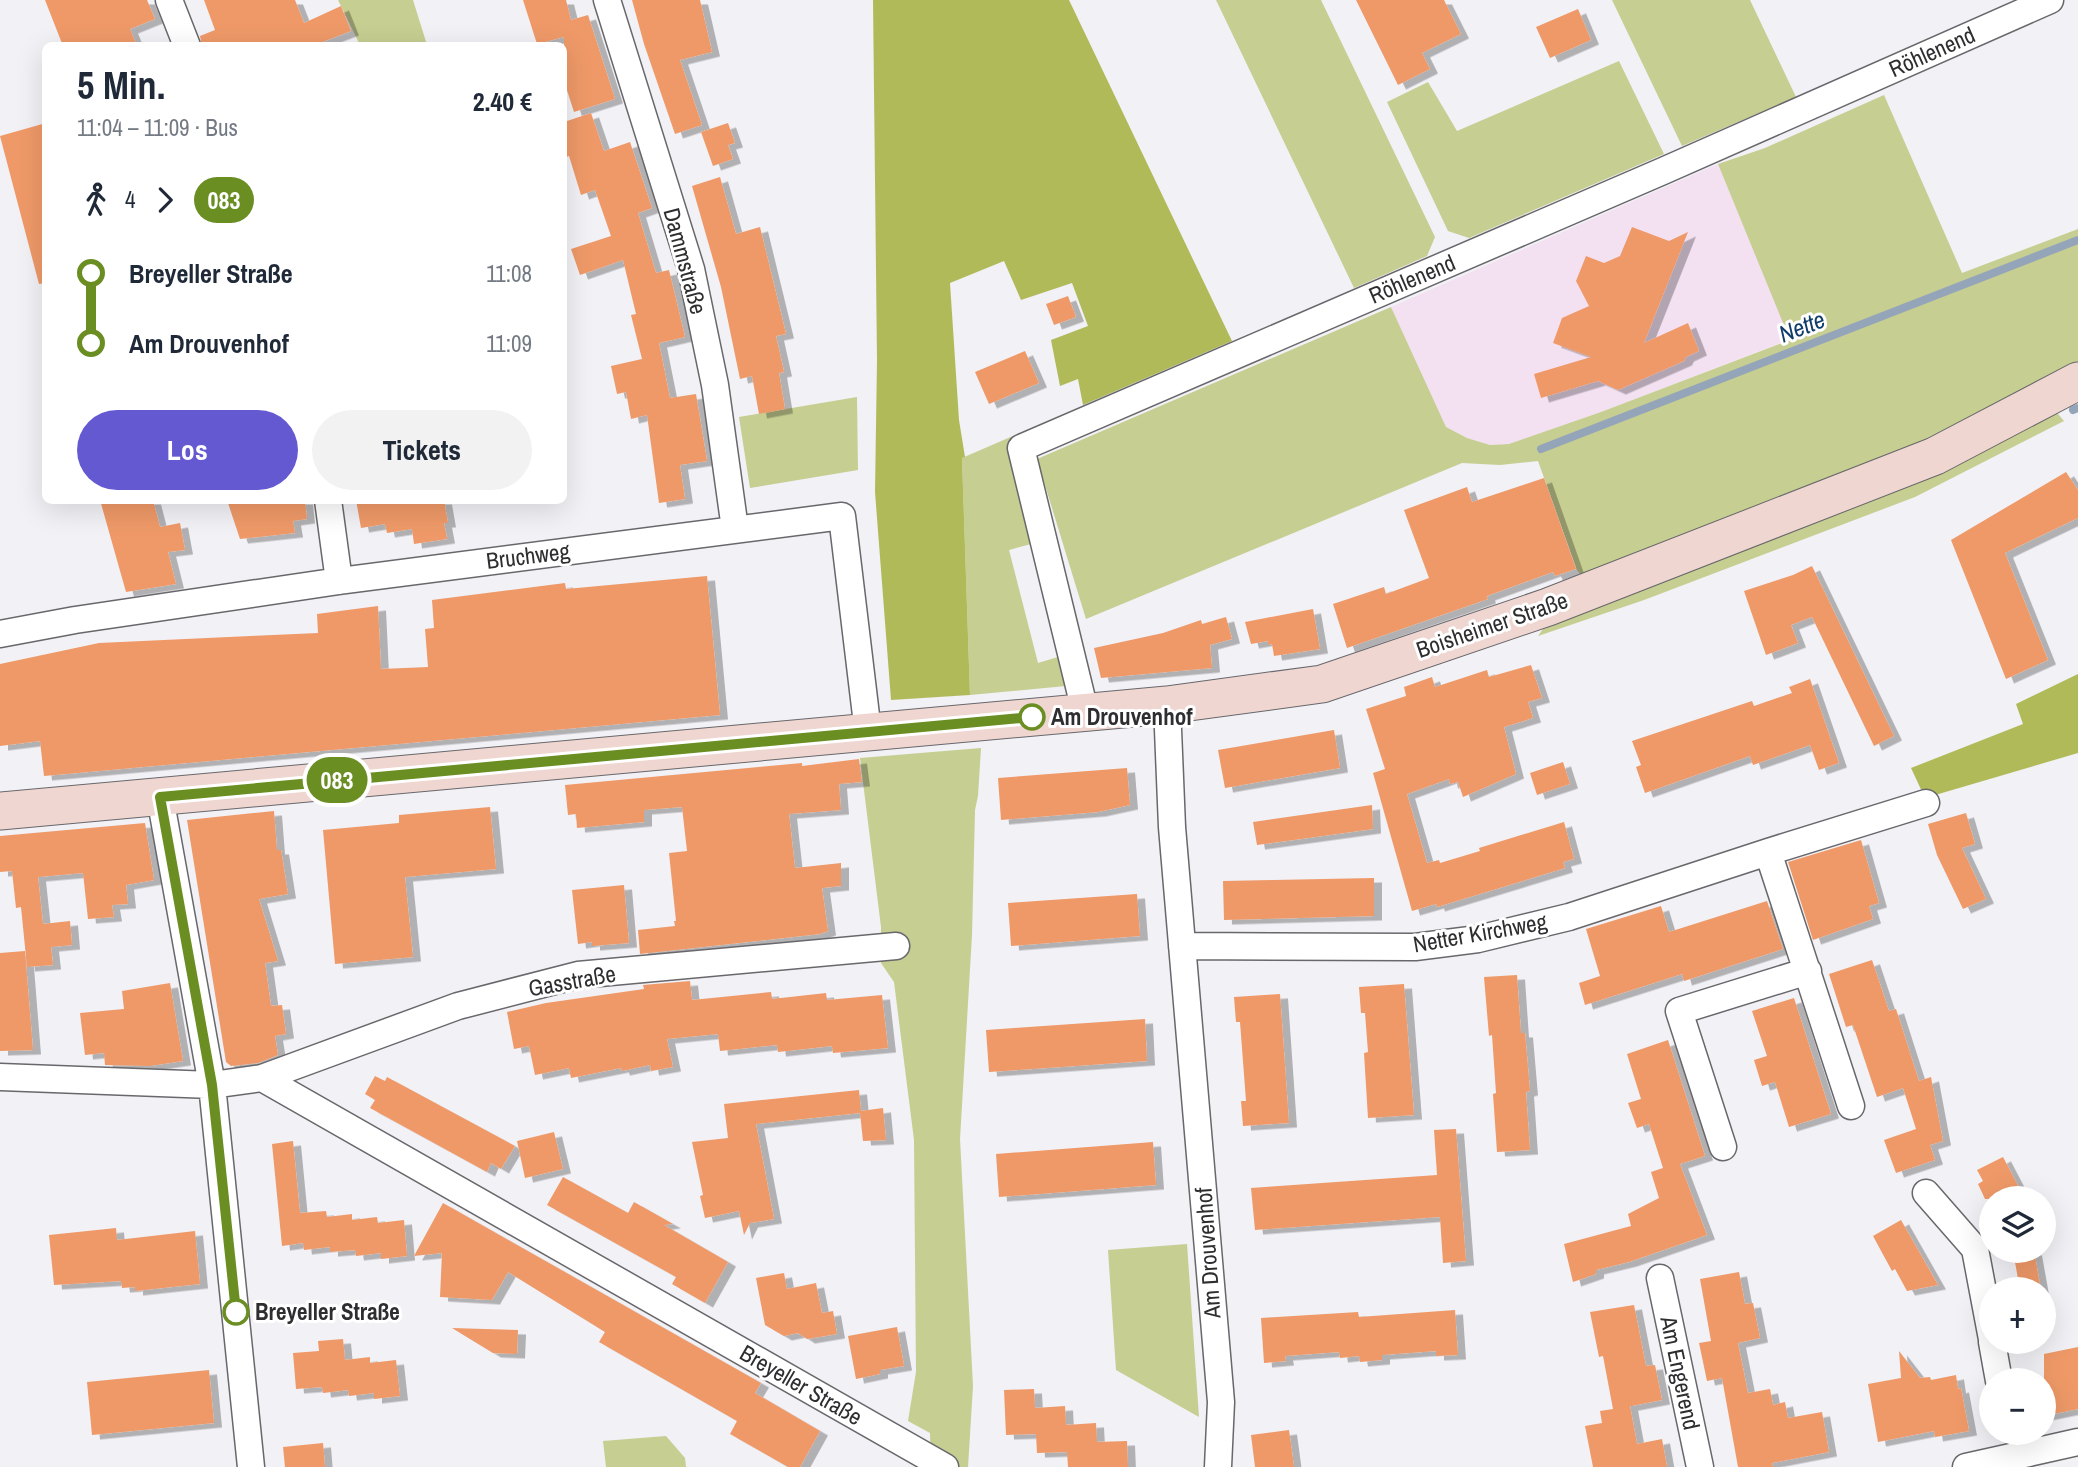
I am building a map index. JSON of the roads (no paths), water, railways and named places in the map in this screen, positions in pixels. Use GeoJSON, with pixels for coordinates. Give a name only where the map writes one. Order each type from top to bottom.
{"type":"FeatureCollection","features":[{"type":"Feature","properties":{"kind":"main road","name":"Boisheimer Straße"},"geometry":{"type":"LineString","coordinates":[[0,811],[1167,705],[1322,684],[1548,607],[1935,456],[2078,381]]}},
{"type":"Feature","properties":{"kind":"street"},"geometry":{"type":"LineString","coordinates":[[169,0],[185,42]]}},
{"type":"Feature","properties":{"kind":"street","name":"Dammstraße"},"geometry":{"type":"LineString","coordinates":[[607,0],[691,269],[715,385],[735,530]]}},
{"type":"Feature","properties":{"kind":"street","name":"Röhlenend"},"geometry":{"type":"LineString","coordinates":[[1085,712],[1021,448],[2050,0]]}},
{"type":"Feature","properties":{"kind":"street"},"geometry":{"type":"LineString","coordinates":[[329,504],[339,581]]}},
{"type":"Feature","properties":{"kind":"street","name":"Bruchweg"},"geometry":{"type":"LineString","coordinates":[[0,634],[339,581],[842,516],[868,732]]}},
{"type":"Feature","properties":{"kind":"street","name":"Am Drouvenhof"},"geometry":{"type":"LineString","coordinates":[[1167,705],[1172,827],[1221,1402],[1218,1467]]}},
{"type":"Feature","properties":{"kind":"street"},"geometry":{"type":"LineString","coordinates":[[160,797],[212,1085],[251,1467]]}},
{"type":"Feature","properties":{"kind":"street","name":"Netter Kirchweg"},"geometry":{"type":"LineString","coordinates":[[1182,946],[1415,947],[1478,939],[1569,917],[1926,803]]}},
{"type":"Feature","properties":{"kind":"street"},"geometry":{"type":"LineString","coordinates":[[1768,852],[1851,1106]]}},
{"type":"Feature","properties":{"kind":"street","name":"Gasstraße"},"geometry":{"type":"LineString","coordinates":[[262,1078],[458,1006],[578,975],[896,946]]}},
{"type":"Feature","properties":{"kind":"street"},"geometry":{"type":"LineString","coordinates":[[1723,1147],[1679,1011],[1808,971]]}},
{"type":"Feature","properties":{"kind":"street"},"geometry":{"type":"LineString","coordinates":[[0,1077],[212,1085],[262,1078]]}},
{"type":"Feature","properties":{"kind":"street","name":"Breyeller Straße"},"geometry":{"type":"LineString","coordinates":[[262,1078],[945,1467]]}},
{"type":"Feature","properties":{"kind":"street"},"geometry":{"type":"LineString","coordinates":[[1926,1192],[1975,1249],[1980,1277]]}},
{"type":"Feature","properties":{"kind":"street","name":"Am Engerend"},"geometry":{"type":"LineString","coordinates":[[1660,1278],[1700,1467]]}},
{"type":"Feature","properties":{"kind":"street"},"geometry":{"type":"LineString","coordinates":[[2056,1443],[2078,1442]]}},
{"type":"Feature","properties":{"kind":"street"},"geometry":{"type":"LineString","coordinates":[[1966,1467],[2009,1445]]}},
{"type":"Feature","properties":{"kind":"waterway","name":"Nette"},"geometry":{"type":"LineString","coordinates":[[1541,449],[2078,240]]}},
{"type":"Feature","properties":{"kind":"waterway"},"geometry":{"type":"LineString","coordinates":[[2073,410],[2078,408]]}},
{"type":"Feature","properties":{"kind":"place","name":"Am Drouvenhof"},"geometry":{"type":"Point","coordinates":[1032,717]}},
{"type":"Feature","properties":{"kind":"place","name":"Breyeller Straße"},"geometry":{"type":"Point","coordinates":[236,1312]}}]}
